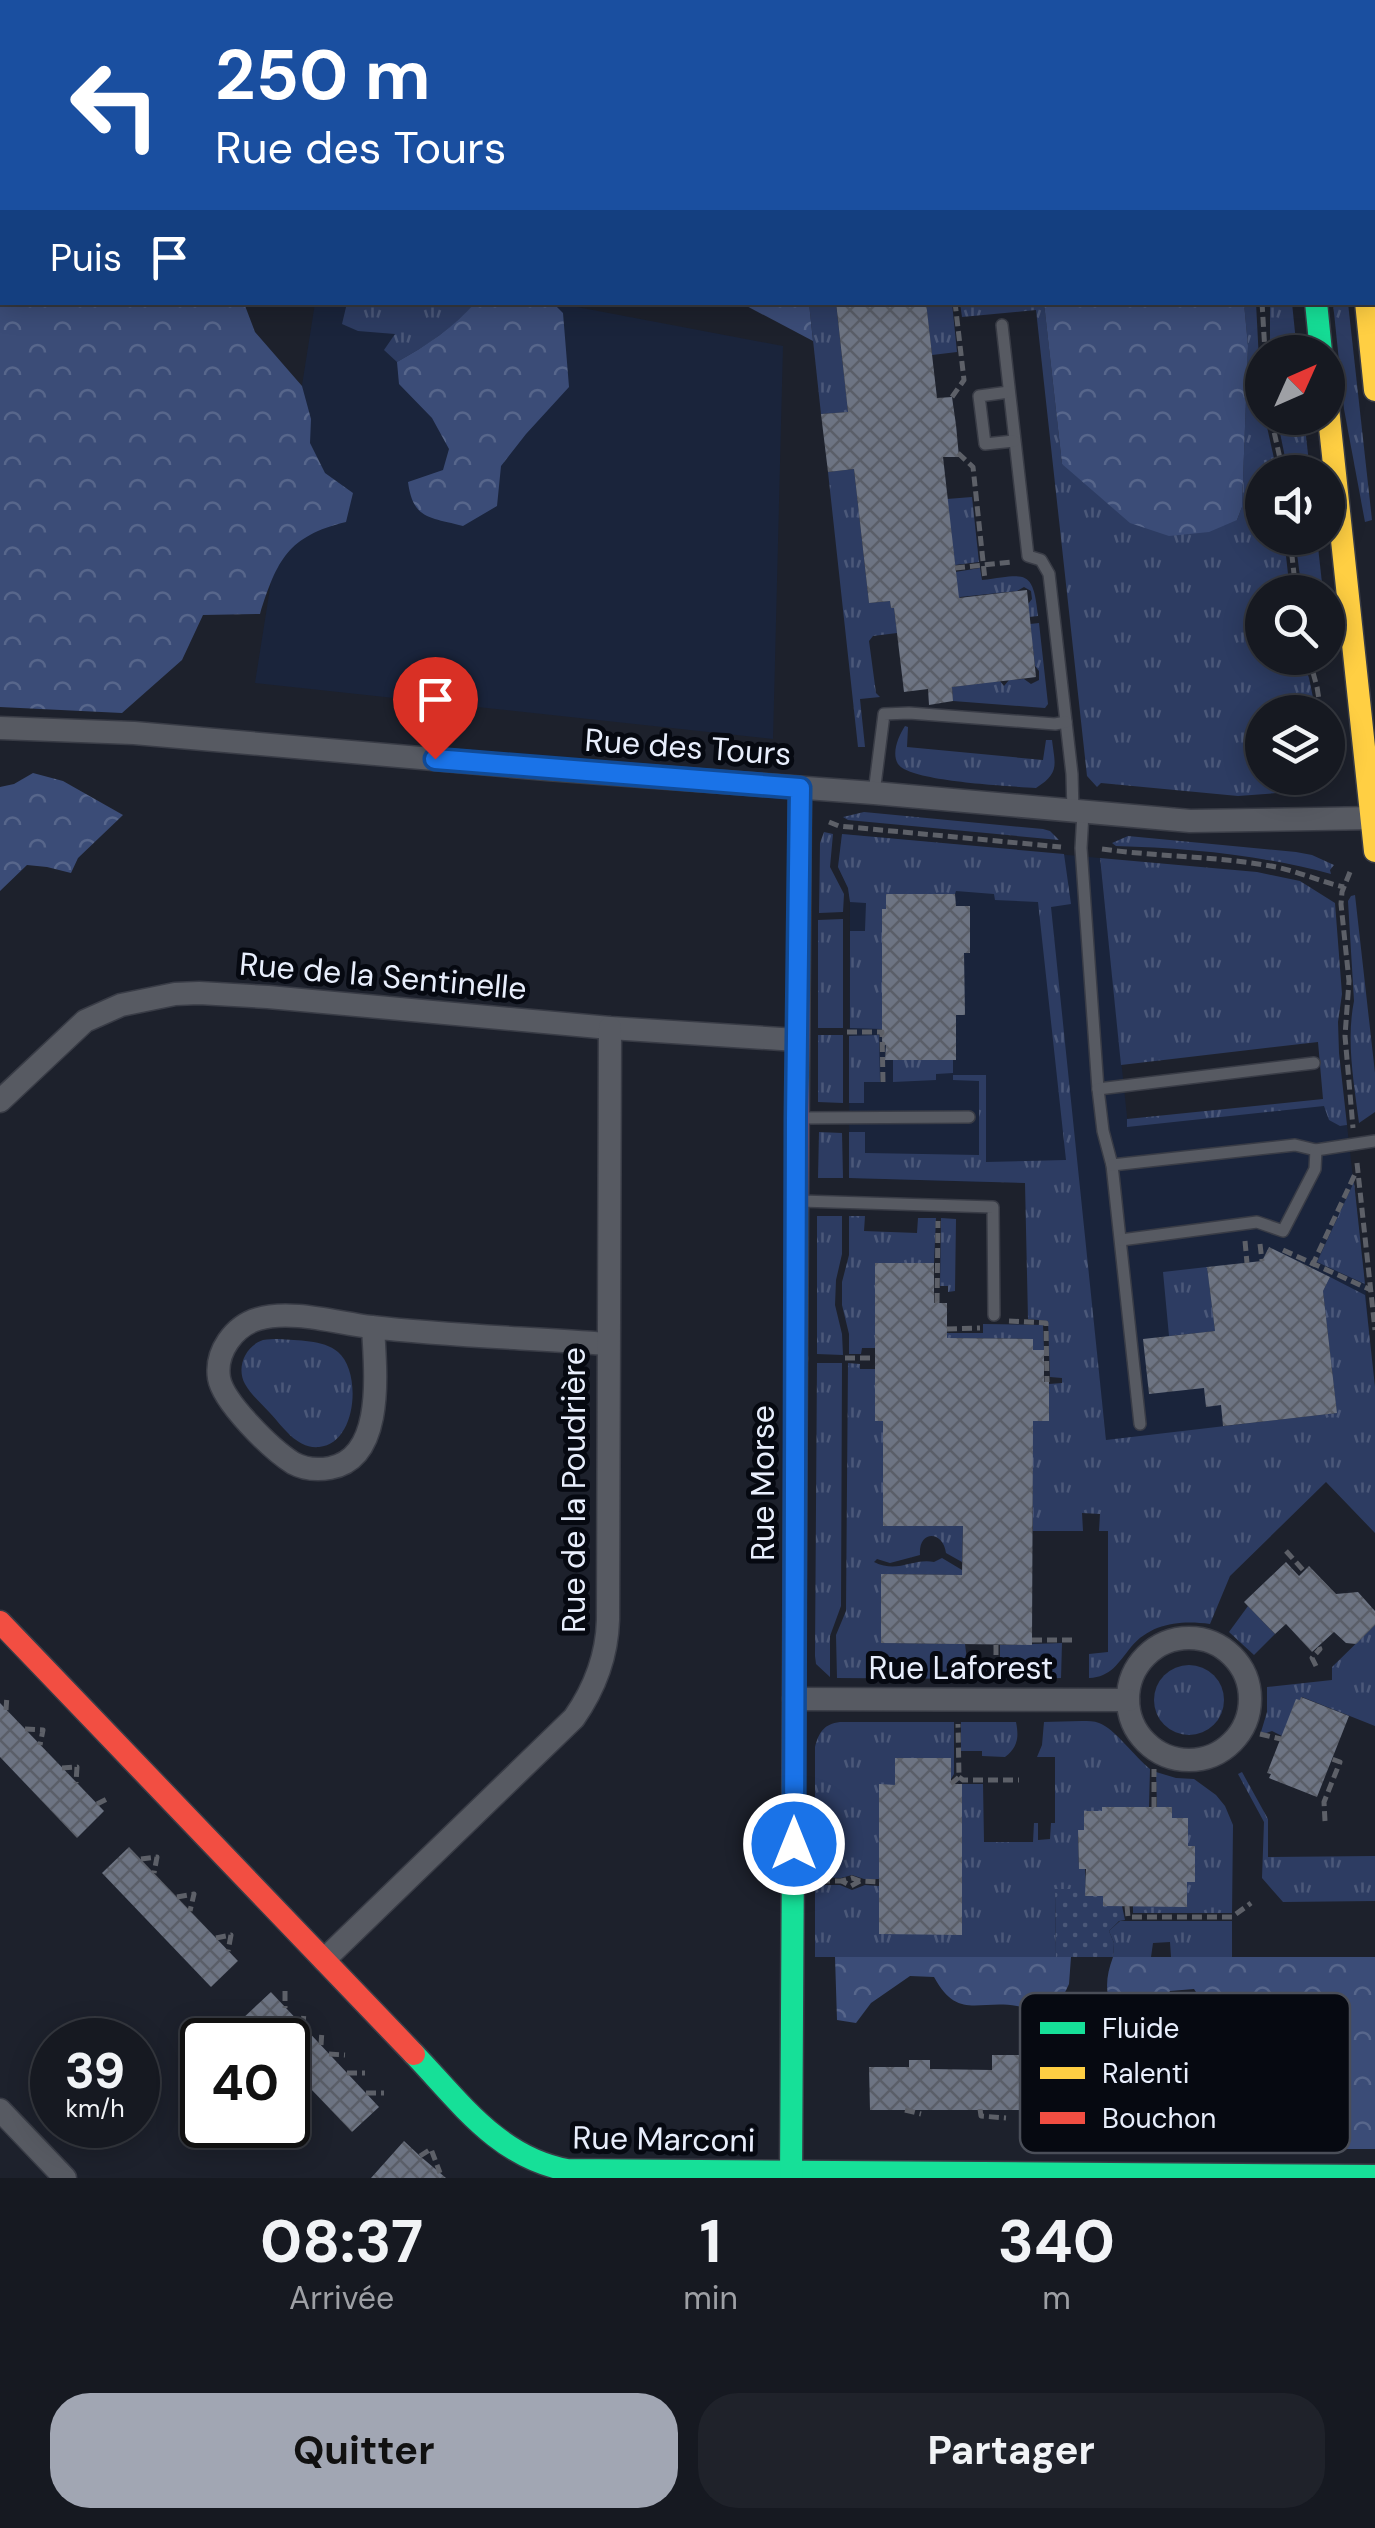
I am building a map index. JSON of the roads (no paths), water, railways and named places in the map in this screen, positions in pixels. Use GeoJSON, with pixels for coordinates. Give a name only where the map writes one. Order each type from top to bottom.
{"type":"FeatureCollection","features":[{"type":"Feature","properties":{"kind":"street"},"geometry":{"type":"LineString","coordinates":[[1316,305],[1320,335]]}},
{"type":"Feature","properties":{"kind":"street"},"geometry":{"type":"LineString","coordinates":[[1366,305],[1375,390]]}},
{"type":"Feature","properties":{"kind":"street"},"geometry":{"type":"LineString","coordinates":[[1331,435],[1375,851]]}},
{"type":"Feature","properties":{"kind":"street","name":"Rue des Tours"},"geometry":{"type":"LineString","coordinates":[[0,728],[134,732],[548,770],[1208,822],[1373,818]]}},
{"type":"Feature","properties":{"kind":"street","name":"Rue Morse"},"geometry":{"type":"LineString","coordinates":[[791,2176],[800,788]]}},
{"type":"Feature","properties":{"kind":"street","name":"Rue de la Sentinelle"},"geometry":{"type":"LineString","coordinates":[[0,1101],[84,1022],[121,1005],[166,995],[199,993],[797,1040]]}},
{"type":"Feature","properties":{"kind":"street","name":"Rue de la Poudrière"},"geometry":{"type":"LineString","coordinates":[[324,1960],[574,1718],[604,1658],[608,1633],[610,1028]]}},
{"type":"Feature","properties":{"kind":"street"},"geometry":{"type":"LineString","coordinates":[[373,1328],[374,1396],[370,1428],[353,1456],[336,1467],[315,1469],[294,1463],[260,1434],[223,1390],[219,1370],[222,1351],[238,1331],[256,1319],[282,1315],[373,1328],[607,1344]]}},
{"type":"Feature","properties":{"kind":"street","name":"Rue Marconi"},"geometry":{"type":"LineString","coordinates":[[0,1622],[489,2132],[510,2150],[530,2160],[580,2172],[791,2176],[1375,2176]]}},
{"type":"Feature","properties":{"kind":"street"},"geometry":{"type":"LineString","coordinates":[[1195,1638],[1231,1655],[1250,1691],[1249,1711],[1242,1730],[1230,1745],[1213,1756],[1194,1760],[1162,1754],[1141,1737],[1128,1700],[1131,1680],[1141,1662],[1156,1648],[1174,1640],[1195,1638]]}},
{"type":"Feature","properties":{"kind":"street","name":"Rue Laforest"},"geometry":{"type":"LineString","coordinates":[[794,1699],[1128,1700]]}},
{"type":"Feature","properties":{"kind":"street"},"geometry":{"type":"LineString","coordinates":[[0,2110],[55,2174]]}},
{"type":"Feature","properties":{"kind":"lane"},"geometry":{"type":"LineString","coordinates":[[1002,324],[1028,556],[1041,560],[1050,574],[1078,812],[1102,1130],[1112,1165],[1140,1424]]}},
{"type":"Feature","properties":{"kind":"lane"},"geometry":{"type":"LineString","coordinates":[[1009,392],[979,396],[985,444],[1014,441]]}},
{"type":"Feature","properties":{"kind":"lane"},"geometry":{"type":"LineString","coordinates":[[874,793],[884,714],[1066,722]]}},
{"type":"Feature","properties":{"kind":"lane"},"geometry":{"type":"LineString","coordinates":[[1098,1089],[1314,1063]]}},
{"type":"Feature","properties":{"kind":"lane"},"geometry":{"type":"LineString","coordinates":[[796,1118],[969,1117]]}},
{"type":"Feature","properties":{"kind":"lane"},"geometry":{"type":"LineString","coordinates":[[1112,1165],[1295,1145],[1316,1150],[1375,1141]]}},
{"type":"Feature","properties":{"kind":"lane"},"geometry":{"type":"LineString","coordinates":[[1120,1240],[1258,1222],[1284,1232],[1315,1168],[1316,1150]]}},
{"type":"Feature","properties":{"kind":"lane"},"geometry":{"type":"LineString","coordinates":[[797,1200],[993,1207],[994,1316]]}}]}
